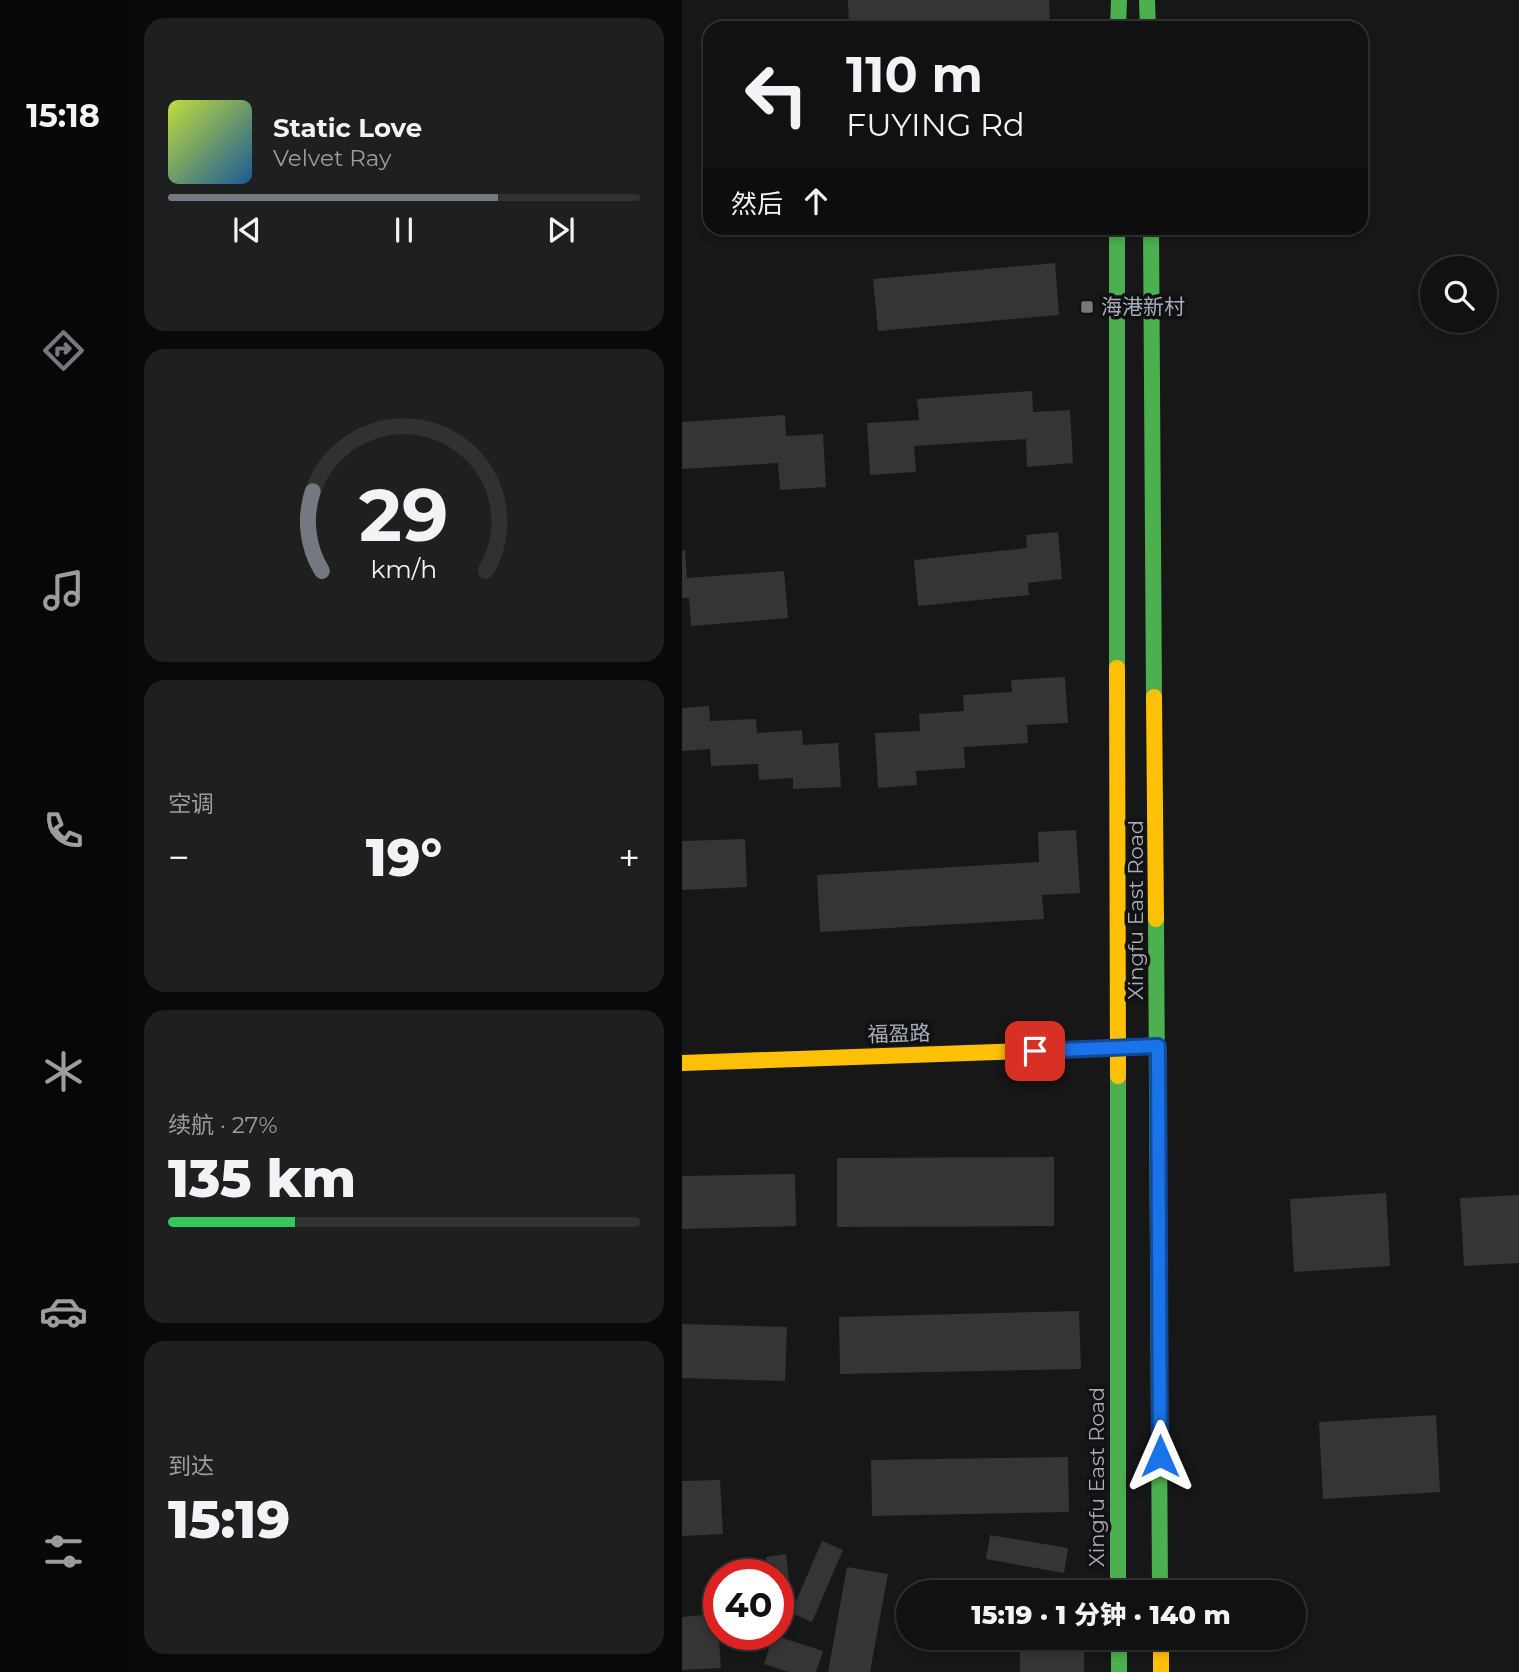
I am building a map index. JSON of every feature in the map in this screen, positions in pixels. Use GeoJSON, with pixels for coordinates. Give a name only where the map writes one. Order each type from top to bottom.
{"type":"FeatureCollection","features":[{"type":"Feature","properties":{"kind":"street"},"geometry":{"type":"LineString","coordinates":[[1118,21],[1119,0]]}},
{"type":"Feature","properties":{"kind":"street"},"geometry":{"type":"LineString","coordinates":[[1147,0],[1148,21]]}},
{"type":"Feature","properties":{"kind":"street","name":"Xingfu East Road"},"geometry":{"type":"LineString","coordinates":[[1117,235],[1118,1580]]}},
{"type":"Feature","properties":{"kind":"street","name":"Xingfu East Road"},"geometry":{"type":"LineString","coordinates":[[1151,235],[1160,1580]]}},
{"type":"Feature","properties":{"kind":"street","name":"福盈路"},"geometry":{"type":"LineString","coordinates":[[682,1063],[1158,1046]]}},
{"type":"Feature","properties":{"kind":"street"},"geometry":{"type":"LineString","coordinates":[[1119,1650],[1119,1672]]}},
{"type":"Feature","properties":{"kind":"street"},"geometry":{"type":"LineString","coordinates":[[1161,1650],[1161,1672]]}},
{"type":"Feature","properties":{"kind":"building"},"geometry":{"type":"Polygon","coordinates":[[[848,0],[1049,0],[1050,21],[849,21],[848,0]]]}},
{"type":"Feature","properties":{"kind":"building"},"geometry":{"type":"Polygon","coordinates":[[[1055,263],[1059,315],[878,331],[873,279],[1055,263]]]}},
{"type":"Feature","properties":{"kind":"building"},"geometry":{"type":"Polygon","coordinates":[[[1032,391],[1033,412],[1070,410],[1073,463],[1027,467],[1026,439],[914,446],[916,472],[870,475],[867,423],[919,420],[917,399],[1032,391]]]}},
{"type":"Feature","properties":{"kind":"building"},"geometry":{"type":"Polygon","coordinates":[[[785,415],[786,436],[823,434],[826,487],[780,490],[778,463],[682,469],[682,422],[785,415]]]}},
{"type":"Feature","properties":{"kind":"building"},"geometry":{"type":"Polygon","coordinates":[[[1058,532],[1062,579],[1028,583],[1029,595],[918,606],[914,560],[1027,548],[1026,535],[1058,532]]]}},
{"type":"Feature","properties":{"kind":"building"},"geometry":{"type":"Polygon","coordinates":[[[685,550],[687,578],[784,571],[788,618],[691,626],[689,598],[682,598],[682,551],[685,550]]]}},
{"type":"Feature","properties":{"kind":"building"},"geometry":{"type":"Polygon","coordinates":[[[1065,677],[1068,723],[1027,725],[1028,743],[964,747],[965,768],[916,771],[917,785],[878,788],[875,733],[920,731],[919,714],[964,711],[963,695],[1012,692],[1011,680],[1065,677]]]}},
{"type":"Feature","properties":{"kind":"building"},"geometry":{"type":"Polygon","coordinates":[[[709,706],[710,721],[756,719],[757,733],[802,730],[803,745],[838,743],[841,787],[793,789],[793,778],[759,780],[758,764],[711,766],[710,749],[682,751],[682,708],[709,706]]]}},
{"type":"Feature","properties":{"kind":"building"},"geometry":{"type":"Polygon","coordinates":[[[1076,830],[1080,893],[1042,895],[1044,919],[820,932],[817,875],[1039,862],[1038,832],[1076,830]]]}},
{"type":"Feature","properties":{"kind":"building"},"geometry":{"type":"Polygon","coordinates":[[[745,839],[747,887],[682,890],[682,841],[745,839]]]}},
{"type":"Feature","properties":{"kind":"building"},"geometry":{"type":"Polygon","coordinates":[[[1054,1157],[1054,1226],[837,1227],[837,1158],[1054,1157]]]}},
{"type":"Feature","properties":{"kind":"building"},"geometry":{"type":"Polygon","coordinates":[[[795,1174],[796,1226],[682,1229],[682,1176],[795,1174]]]}},
{"type":"Feature","properties":{"kind":"building"},"geometry":{"type":"Polygon","coordinates":[[[1386,1193],[1390,1266],[1294,1272],[1290,1199],[1386,1193]]]}},
{"type":"Feature","properties":{"kind":"building"},"geometry":{"type":"Polygon","coordinates":[[[1519,1195],[1519,1263],[1464,1266],[1460,1198],[1519,1195]]]}},
{"type":"Feature","properties":{"kind":"building"},"geometry":{"type":"Polygon","coordinates":[[[1079,1311],[1081,1369],[840,1374],[839,1317],[1079,1311]]]}},
{"type":"Feature","properties":{"kind":"building"},"geometry":{"type":"Polygon","coordinates":[[[682,1324],[787,1327],[785,1381],[682,1378],[682,1324]]]}},
{"type":"Feature","properties":{"kind":"building"},"geometry":{"type":"Polygon","coordinates":[[[1436,1415],[1440,1492],[1323,1499],[1319,1422],[1436,1415]]]}},
{"type":"Feature","properties":{"kind":"building"},"geometry":{"type":"Polygon","coordinates":[[[1068,1457],[1069,1512],[872,1516],[871,1460],[1068,1457]]]}},
{"type":"Feature","properties":{"kind":"building"},"geometry":{"type":"Polygon","coordinates":[[[720,1480],[723,1534],[682,1536],[682,1481],[720,1480]]]}},
{"type":"Feature","properties":{"kind":"building"},"geometry":{"type":"Polygon","coordinates":[[[990,1535],[1068,1548],[1064,1573],[986,1559],[990,1535]]]}},
{"type":"Feature","properties":{"kind":"building"},"geometry":{"type":"Polygon","coordinates":[[[822,1541],[843,1550],[812,1622],[794,1614],[794,1606],[822,1541]]]}},
{"type":"Feature","properties":{"kind":"building"},"geometry":{"type":"Polygon","coordinates":[[[786,1554],[787,1559],[766,1559],[786,1554]]]}},
{"type":"Feature","properties":{"kind":"building"},"geometry":{"type":"Polygon","coordinates":[[[847,1567],[888,1574],[870,1672],[828,1672],[847,1567]]]}},
{"type":"Feature","properties":{"kind":"building"},"geometry":{"type":"Polygon","coordinates":[[[703,1615],[703,1650],[720,1650],[721,1668],[682,1670],[682,1617],[703,1615]]]}},
{"type":"Feature","properties":{"kind":"building"},"geometry":{"type":"Polygon","coordinates":[[[794,1642],[823,1651],[816,1672],[789,1672],[764,1664],[768,1650],[794,1650],[794,1642]]]}},
{"type":"Feature","properties":{"kind":"building"},"geometry":{"type":"Polygon","coordinates":[[[1020,1650],[1084,1650],[1084,1672],[1020,1672],[1020,1650]]]}},
{"type":"Feature","properties":{"kind":"traffic: fast"},"geometry":{"type":"LineString","coordinates":[[1118,21],[1119,0]]}},
{"type":"Feature","properties":{"kind":"traffic: fast"},"geometry":{"type":"LineString","coordinates":[[1147,0],[1148,21]]}},
{"type":"Feature","properties":{"kind":"traffic: fast"},"geometry":{"type":"LineString","coordinates":[[1117,235],[1117,668]]}},
{"type":"Feature","properties":{"kind":"traffic: fast"},"geometry":{"type":"LineString","coordinates":[[1151,235],[1154,697]]}},
{"type":"Feature","properties":{"kind":"traffic: fast"},"geometry":{"type":"LineString","coordinates":[[1156,919],[1160,1580]]}},
{"type":"Feature","properties":{"kind":"traffic: fast"},"geometry":{"type":"LineString","coordinates":[[1118,1076],[1118,1580]]}},
{"type":"Feature","properties":{"kind":"traffic: fast"},"geometry":{"type":"LineString","coordinates":[[1119,1650],[1119,1672]]}},
{"type":"Feature","properties":{"kind":"traffic: slow"},"geometry":{"type":"LineString","coordinates":[[1117,668],[1118,1076]]}},
{"type":"Feature","properties":{"kind":"traffic: slow"},"geometry":{"type":"LineString","coordinates":[[1154,697],[1156,919]]}},
{"type":"Feature","properties":{"kind":"traffic: slow"},"geometry":{"type":"LineString","coordinates":[[682,1063],[1139,1047]]}},
{"type":"Feature","properties":{"kind":"traffic: slow"},"geometry":{"type":"LineString","coordinates":[[1161,1650],[1161,1672]]}},
{"type":"Feature","properties":{"kind":"place","name":"海港新村"},"geometry":{"type":"Point","coordinates":[1087,307]}},
{"type":"Feature","properties":{"kind":"route"},"geometry":{"type":"LineString","coordinates":[[1035,1051],[1158,1046],[1160,1456]]}}]}
